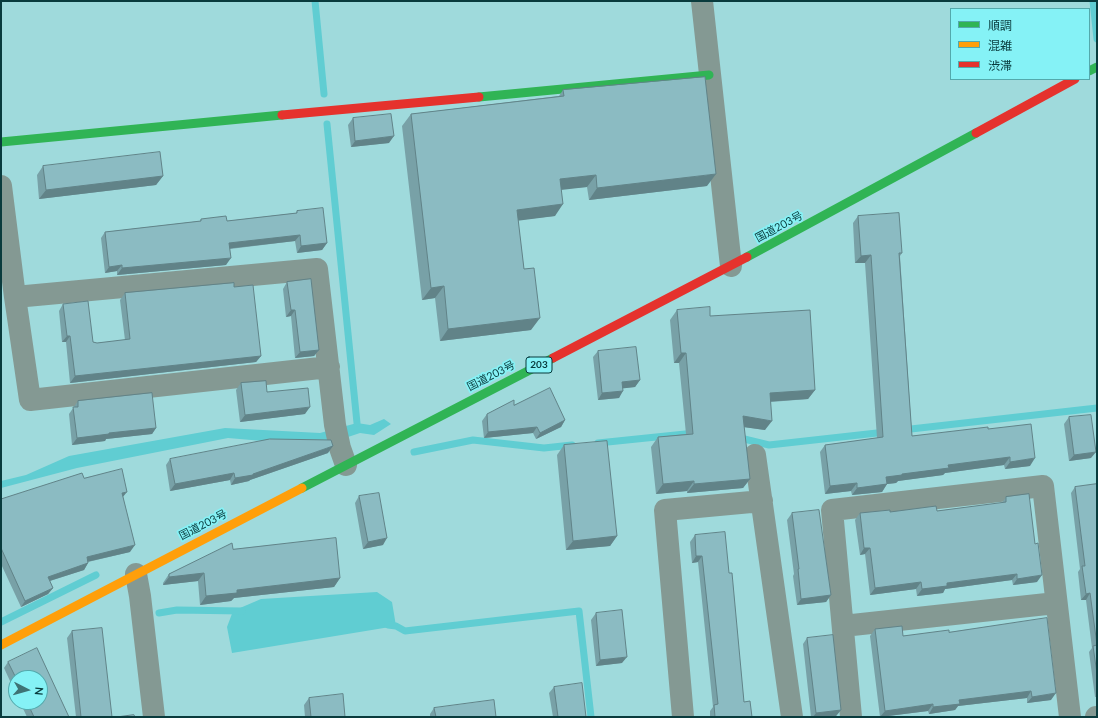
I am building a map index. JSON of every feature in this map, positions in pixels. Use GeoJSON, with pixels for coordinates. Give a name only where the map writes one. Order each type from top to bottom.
{"type":"FeatureCollection","features":[{"type":"Feature","properties":{"kind":"main road"},"geometry":{"type":"LineString","coordinates":[[1,142],[709,75]]}},
{"type":"Feature","properties":{"kind":"main road","name":"国道203号"},"geometry":{"type":"LineString","coordinates":[[1,645],[136,574],[343,457],[731,266],[1073,80]]}},
{"type":"Feature","properties":{"kind":"street"},"geometry":{"type":"LineString","coordinates":[[702,1],[731,266]]}},
{"type":"Feature","properties":{"kind":"street"},"geometry":{"type":"LineString","coordinates":[[1,186],[30,400],[329,367]]}},
{"type":"Feature","properties":{"kind":"street"},"geometry":{"type":"LineString","coordinates":[[15,297],[317,269],[335,425],[343,457]]}},
{"type":"Feature","properties":{"kind":"street"},"geometry":{"type":"LineString","coordinates":[[755,455],[792,717]]}},
{"type":"Feature","properties":{"kind":"street"},"geometry":{"type":"LineString","coordinates":[[851,717],[832,510],[1043,486],[1070,717]]}},
{"type":"Feature","properties":{"kind":"street"},"geometry":{"type":"LineString","coordinates":[[683,717],[665,510],[762,502]]}},
{"type":"Feature","properties":{"kind":"street"},"geometry":{"type":"LineString","coordinates":[[136,574],[140,596],[154,717]]}},
{"type":"Feature","properties":{"kind":"street"},"geometry":{"type":"LineString","coordinates":[[843,626],[1056,603]]}},
{"type":"Feature","properties":{"kind":"water"},"geometry":{"type":"Polygon","coordinates":[[[384,419],[391,424],[374,435],[360,433],[321,446],[228,438],[77,468],[1,488],[1,481],[26,475],[69,456],[225,428],[320,433],[357,423],[370,425],[384,419]]]}},
{"type":"Feature","properties":{"kind":"water"},"geometry":{"type":"Polygon","coordinates":[[[377,592],[392,602],[396,626],[232,653],[227,627],[233,611],[261,599],[377,592]]]}},
{"type":"Feature","properties":{"kind":"building"},"geometry":{"type":"Polygon","coordinates":[[[705,77],[716,174],[597,188],[596,175],[560,179],[563,204],[517,210],[524,269],[534,268],[540,318],[448,329],[444,286],[431,288],[411,114],[564,96],[563,90],[705,77]]]}},
{"type":"Feature","properties":{"kind":"building"},"geometry":{"type":"Polygon","coordinates":[[[391,114],[394,136],[355,141],[353,118],[391,114]]]}},
{"type":"Feature","properties":{"kind":"building"},"geometry":{"type":"Polygon","coordinates":[[[160,152],[163,176],[46,190],[43,166],[160,152]]]}},
{"type":"Feature","properties":{"kind":"building"},"geometry":{"type":"Polygon","coordinates":[[[323,208],[327,243],[301,246],[300,235],[229,243],[231,258],[122,268],[122,265],[109,267],[105,232],[201,221],[201,219],[226,216],[227,221],[297,213],[297,211],[323,208]]]}},
{"type":"Feature","properties":{"kind":"building"},"geometry":{"type":"Polygon","coordinates":[[[899,213],[902,253],[899,253],[912,436],[988,427],[988,429],[1031,424],[1035,458],[1010,462],[1010,457],[948,465],[949,468],[886,477],[887,484],[857,488],[857,483],[830,486],[825,445],[883,437],[871,255],[861,256],[858,216],[899,213]]]}},
{"type":"Feature","properties":{"kind":"building"},"geometry":{"type":"Polygon","coordinates":[[[311,279],[319,350],[300,352],[295,310],[291,310],[287,282],[311,279]]]}},
{"type":"Feature","properties":{"kind":"building"},"geometry":{"type":"Polygon","coordinates":[[[234,283],[234,287],[253,285],[261,356],[75,376],[70,336],[67,336],[63,304],[88,301],[93,342],[97,343],[130,339],[125,293],[234,283]]]}},
{"type":"Feature","properties":{"kind":"building"},"geometry":{"type":"Polygon","coordinates":[[[710,307],[710,316],[810,310],[815,390],[770,393],[772,421],[743,416],[750,479],[694,484],[694,481],[663,484],[658,437],[693,434],[686,353],[681,353],[677,310],[710,307]]]}},
{"type":"Feature","properties":{"kind":"building"},"geometry":{"type":"Polygon","coordinates":[[[636,347],[640,380],[622,382],[623,391],[602,393],[598,351],[636,347]]]}},
{"type":"Feature","properties":{"kind":"building"},"geometry":{"type":"Polygon","coordinates":[[[266,381],[267,392],[308,388],[310,407],[245,415],[241,383],[266,381]]]}},
{"type":"Feature","properties":{"kind":"building"},"geometry":{"type":"Polygon","coordinates":[[[550,388],[565,420],[540,433],[537,427],[488,432],[487,414],[514,400],[514,405],[550,388]]]}},
{"type":"Feature","properties":{"kind":"building"},"geometry":{"type":"Polygon","coordinates":[[[152,393],[156,428],[77,438],[73,407],[78,407],[78,401],[152,393]]]}},
{"type":"Feature","properties":{"kind":"building"},"geometry":{"type":"Polygon","coordinates":[[[1091,415],[1096,452],[1074,455],[1069,417],[1091,415]]]}},
{"type":"Feature","properties":{"kind":"building"},"geometry":{"type":"Polygon","coordinates":[[[270,439],[331,440],[333,446],[253,475],[235,478],[234,473],[175,484],[170,459],[270,439]]]}},
{"type":"Feature","properties":{"kind":"building"},"geometry":{"type":"Polygon","coordinates":[[[607,441],[617,536],[573,541],[564,445],[607,441]]]}},
{"type":"Feature","properties":{"kind":"building"},"geometry":{"type":"Polygon","coordinates":[[[122,469],[127,492],[122,493],[135,545],[87,557],[88,563],[48,577],[53,588],[25,601],[1,548],[1,499],[82,473],[84,478],[122,469]]]}},
{"type":"Feature","properties":{"kind":"building"},"geometry":{"type":"Polygon","coordinates":[[[1097,484],[1097,645],[1090,593],[1086,594],[1082,566],[1085,566],[1075,487],[1097,484]]]}},
{"type":"Feature","properties":{"kind":"building"},"geometry":{"type":"Polygon","coordinates":[[[379,493],[387,538],[368,542],[359,496],[379,493]]]}},
{"type":"Feature","properties":{"kind":"building"},"geometry":{"type":"Polygon","coordinates":[[[1029,494],[1035,544],[1038,543],[1042,575],[1017,579],[1017,574],[947,583],[947,586],[922,589],[921,582],[875,588],[870,548],[864,548],[860,513],[890,510],[890,512],[936,506],[937,511],[1006,502],[1006,497],[1029,494]]]}},
{"type":"Feature","properties":{"kind":"building"},"geometry":{"type":"Polygon","coordinates":[[[819,510],[831,595],[801,599],[792,513],[819,510]]]}},
{"type":"Feature","properties":{"kind":"building"},"geometry":{"type":"Polygon","coordinates":[[[725,532],[729,573],[732,573],[744,702],[750,701],[752,717],[715,717],[714,705],[718,704],[702,556],[696,556],[695,535],[725,532]]]}},
{"type":"Feature","properties":{"kind":"building"},"geometry":{"type":"Polygon","coordinates":[[[336,538],[340,578],[237,590],[237,593],[206,596],[204,573],[169,577],[169,574],[232,543],[233,549],[336,538]]]}},
{"type":"Feature","properties":{"kind":"building"},"geometry":{"type":"Polygon","coordinates":[[[622,610],[627,657],[600,660],[596,613],[622,610]]]}},
{"type":"Feature","properties":{"kind":"building"},"geometry":{"type":"Polygon","coordinates":[[[1047,618],[1056,693],[1032,697],[1031,691],[959,700],[960,704],[933,707],[933,704],[885,711],[875,629],[902,626],[903,636],[949,630],[949,632],[1047,618]]]}},
{"type":"Feature","properties":{"kind":"building"},"geometry":{"type":"Polygon","coordinates":[[[102,628],[112,717],[81,717],[72,631],[102,628]]]}},
{"type":"Feature","properties":{"kind":"building"},"geometry":{"type":"Polygon","coordinates":[[[833,635],[841,710],[816,713],[807,638],[833,635]]]}},
{"type":"Feature","properties":{"kind":"building"},"geometry":{"type":"Polygon","coordinates":[[[1097,645],[1097,674],[1093,646],[1097,645]]]}},
{"type":"Feature","properties":{"kind":"building"},"geometry":{"type":"Polygon","coordinates":[[[37,648],[47,670],[12,670],[8,662],[37,648]]]}},
{"type":"Feature","properties":{"kind":"building"},"geometry":{"type":"Polygon","coordinates":[[[48,672],[69,717],[34,717],[31,710],[48,710],[48,672]]]}},
{"type":"Feature","properties":{"kind":"building"},"geometry":{"type":"Polygon","coordinates":[[[582,683],[586,717],[558,717],[554,687],[582,683]]]}},
{"type":"Feature","properties":{"kind":"building"},"geometry":{"type":"Polygon","coordinates":[[[343,694],[345,717],[311,717],[309,698],[343,694]]]}},
{"type":"Feature","properties":{"kind":"building"},"geometry":{"type":"Polygon","coordinates":[[[494,700],[496,717],[436,717],[434,708],[494,700]]]}},
{"type":"Feature","properties":{"kind":"building"},"geometry":{"type":"Polygon","coordinates":[[[134,715],[135,717],[117,717],[134,715]]]}},
{"type":"Feature","properties":{"kind":"waterway"},"geometry":{"type":"LineString","coordinates":[[315,1],[324,94]]}},
{"type":"Feature","properties":{"kind":"waterway"},"geometry":{"type":"LineString","coordinates":[[1093,1],[1097,39]]}},
{"type":"Feature","properties":{"kind":"waterway"},"geometry":{"type":"LineString","coordinates":[[327,124],[357,423]]}},
{"type":"Feature","properties":{"kind":"waterway"},"geometry":{"type":"LineString","coordinates":[[902,430],[1097,408]]}},
{"type":"Feature","properties":{"kind":"waterway"},"geometry":{"type":"LineString","coordinates":[[736,437],[769,445],[886,432]]}},
{"type":"Feature","properties":{"kind":"waterway"},"geometry":{"type":"LineString","coordinates":[[598,443],[695,433]]}},
{"type":"Feature","properties":{"kind":"waterway"},"geometry":{"type":"LineString","coordinates":[[414,452],[473,440],[544,448],[572,445]]}},
{"type":"Feature","properties":{"kind":"waterway"},"geometry":{"type":"LineString","coordinates":[[1,622],[96,575]]}},
{"type":"Feature","properties":{"kind":"waterway"},"geometry":{"type":"LineString","coordinates":[[159,613],[177,610],[242,611]]}},
{"type":"Feature","properties":{"kind":"waterway"},"geometry":{"type":"LineString","coordinates":[[388,625],[396,626],[405,631],[579,611],[591,717]]}},
{"type":"Feature","properties":{"kind":"traffic: fast"},"geometry":{"type":"LineString","coordinates":[[1090,70],[1097,67]]}},
{"type":"Feature","properties":{"kind":"traffic: fast"},"geometry":{"type":"LineString","coordinates":[[479,97],[709,75]]}},
{"type":"Feature","properties":{"kind":"traffic: fast"},"geometry":{"type":"LineString","coordinates":[[1,142],[282,115]]}},
{"type":"Feature","properties":{"kind":"traffic: fast"},"geometry":{"type":"LineString","coordinates":[[747,257],[976,133]]}},
{"type":"Feature","properties":{"kind":"traffic: fast"},"geometry":{"type":"LineString","coordinates":[[302,488],[553,358]]}},
{"type":"Feature","properties":{"kind":"traffic: slow"},"geometry":{"type":"LineString","coordinates":[[1,645],[302,488]]}},
{"type":"Feature","properties":{"kind":"traffic: jam"},"geometry":{"type":"LineString","coordinates":[[976,133],[1073,80]]}},
{"type":"Feature","properties":{"kind":"traffic: jam"},"geometry":{"type":"LineString","coordinates":[[282,115],[479,97]]}},
{"type":"Feature","properties":{"kind":"traffic: jam"},"geometry":{"type":"LineString","coordinates":[[553,358],[747,257]]}}]}
